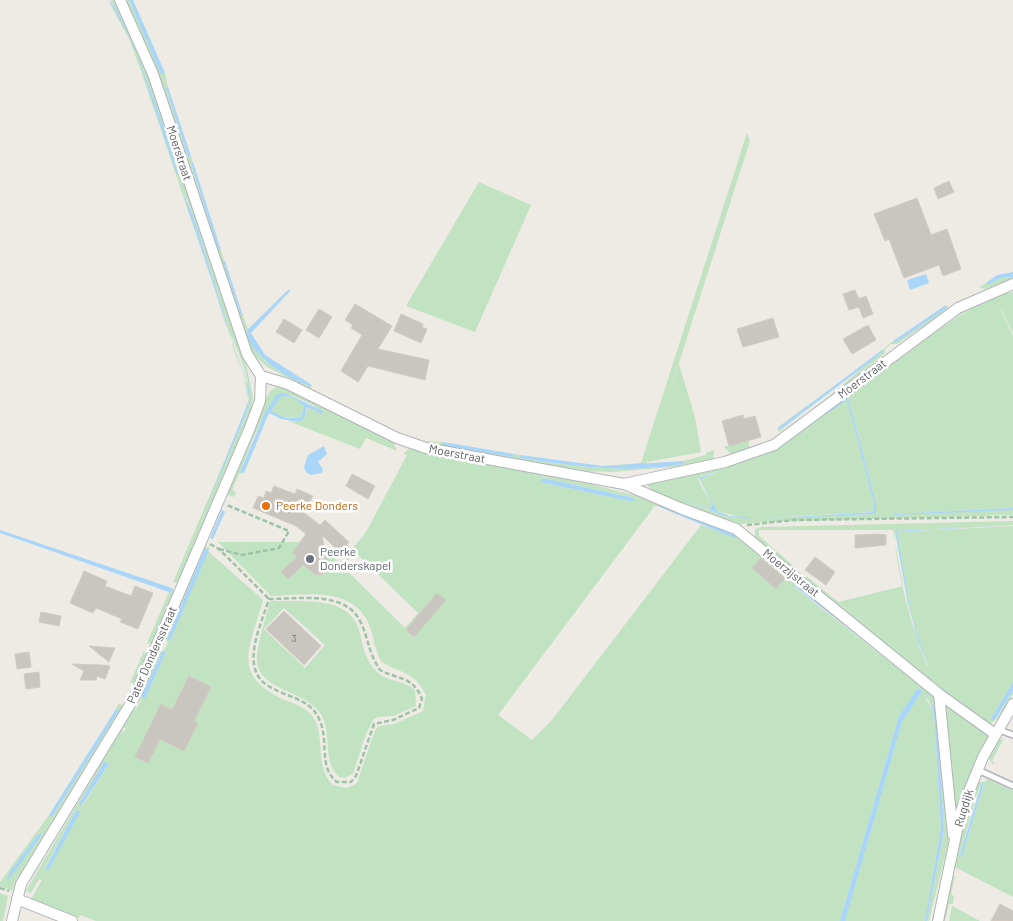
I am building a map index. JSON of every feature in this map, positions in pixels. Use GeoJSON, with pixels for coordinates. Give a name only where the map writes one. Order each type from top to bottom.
{"type":"FeatureCollection","features":[{"type":"Feature","properties":{"kind":"street","name":"Moerstraat"},"geometry":{"type":"LineString","coordinates":[[120,0],[153,74],[244,347],[261,376],[288,384],[380,431],[426,448],[624,484],[726,462],[774,445],[958,308],[1013,284]]}},
{"type":"Feature","properties":{"kind":"street","name":"Pater Dondersstraat"},"geometry":{"type":"LineString","coordinates":[[12,921],[21,884],[134,698],[203,541],[260,401],[261,376]]}},
{"type":"Feature","properties":{"kind":"street","name":"Moerzijstraat"},"geometry":{"type":"LineString","coordinates":[[624,484],[698,516],[736,529],[940,694],[997,732]]}},
{"type":"Feature","properties":{"kind":"street"},"geometry":{"type":"LineString","coordinates":[[940,694],[954,842]]}},
{"type":"Feature","properties":{"kind":"street","name":"Rugdijk"},"geometry":{"type":"LineString","coordinates":[[938,921],[961,811],[977,770],[1013,704]]}},
{"type":"Feature","properties":{"kind":"street"},"geometry":{"type":"LineString","coordinates":[[17,898],[72,921]]}},
{"type":"Feature","properties":{"kind":"lane"},"geometry":{"type":"LineString","coordinates":[[997,732],[1013,735]]}},
{"type":"Feature","properties":{"kind":"lane"},"geometry":{"type":"LineString","coordinates":[[977,770],[1013,786]]}},
{"type":"Feature","properties":{"kind":"path"},"geometry":{"type":"LineString","coordinates":[[203,541],[219,549],[242,555],[279,548],[289,531],[219,501]]}},
{"type":"Feature","properties":{"kind":"path"},"geometry":{"type":"LineString","coordinates":[[736,529],[752,524],[776,521],[1013,517]]}},
{"type":"Feature","properties":{"kind":"path"},"geometry":{"type":"LineString","coordinates":[[219,549],[269,600],[327,599],[351,610],[361,623],[367,646],[380,670],[412,682],[418,689],[422,699],[419,708],[393,720],[374,724],[356,776],[351,782],[337,782],[329,773],[326,764],[323,730],[314,709],[306,703],[262,682],[255,669],[254,648],[269,600]]}},
{"type":"Feature","properties":{"kind":"green space"},"geometry":{"type":"Polygon","coordinates":[[[108,0],[115,9],[134,47],[111,0],[116,0],[141,52],[247,368],[253,398],[250,414],[178,583],[173,582],[243,417],[247,402],[244,417],[200,519],[246,414],[249,394],[243,364],[231,335],[232,341],[193,215],[183,191],[211,280],[129,39],[108,0]]]}},
{"type":"Feature","properties":{"kind":"green space"},"geometry":{"type":"Polygon","coordinates":[[[124,0],[129,0],[163,74],[165,73],[168,87],[166,88],[188,157],[191,156],[193,162],[191,163],[218,250],[221,250],[241,316],[243,316],[248,329],[246,332],[262,357],[291,378],[312,386],[310,389],[267,367],[250,351],[150,57],[124,0]]]}},
{"type":"Feature","properties":{"kind":"green space"},"geometry":{"type":"Polygon","coordinates":[[[747,133],[750,141],[668,397],[679,364],[695,417],[701,452],[647,462],[648,457],[646,464],[603,466],[641,463],[747,133]]]}},
{"type":"Feature","properties":{"kind":"green space"},"geometry":{"type":"Polygon","coordinates":[[[479,182],[531,205],[475,332],[406,306],[479,182]]]}},
{"type":"Feature","properties":{"kind":"green space"},"geometry":{"type":"Polygon","coordinates":[[[1013,277],[985,289],[979,287],[986,283],[989,285],[1000,278],[1013,277]]]}},
{"type":"Feature","properties":{"kind":"green space"},"geometry":{"type":"Polygon","coordinates":[[[1013,286],[1013,289],[1004,293],[1013,292],[1013,333],[996,299],[1013,336],[1013,508],[893,514],[1013,510],[1013,515],[762,522],[742,524],[738,527],[658,494],[648,486],[648,481],[753,455],[950,316],[1013,286]],[[980,303],[933,331],[857,389],[936,331],[980,303]],[[848,397],[785,442],[847,399],[874,503],[874,512],[761,518],[876,514],[876,503],[848,397]],[[718,471],[701,476],[698,480],[712,504],[710,509],[673,495],[725,516],[748,519],[717,511],[700,480],[718,471]]]}},
{"type":"Feature","properties":{"kind":"green space"},"geometry":{"type":"Polygon","coordinates":[[[948,304],[947,310],[897,344],[891,344],[885,349],[884,354],[810,411],[893,341],[895,343],[947,308],[948,304]]]}},
{"type":"Feature","properties":{"kind":"green space"},"geometry":{"type":"Polygon","coordinates":[[[836,384],[779,428],[780,430],[794,421],[779,432],[777,428],[836,384]]]}},
{"type":"Feature","properties":{"kind":"green space"},"geometry":{"type":"Polygon","coordinates":[[[280,385],[286,386],[393,442],[397,451],[366,438],[360,449],[288,421],[298,422],[307,411],[307,407],[322,413],[313,405],[286,393],[277,400],[258,428],[240,472],[244,473],[239,474],[232,490],[236,492],[234,497],[227,494],[265,400],[270,391],[280,385]]]}},
{"type":"Feature","properties":{"kind":"green space"},"geometry":{"type":"Polygon","coordinates":[[[281,396],[292,397],[304,406],[301,418],[282,417],[271,411],[281,396]]]}},
{"type":"Feature","properties":{"kind":"green space"},"geometry":{"type":"Polygon","coordinates":[[[749,440],[749,448],[732,455],[724,447],[749,440]]]}},
{"type":"Feature","properties":{"kind":"green space"},"geometry":{"type":"Polygon","coordinates":[[[427,441],[443,442],[443,445],[513,457],[514,454],[520,455],[519,458],[621,469],[683,464],[683,461],[706,455],[706,453],[714,450],[713,461],[697,465],[612,472],[566,471],[429,445],[427,441]]]}},
{"type":"Feature","properties":{"kind":"green space"},"geometry":{"type":"Polygon","coordinates":[[[409,449],[582,482],[649,499],[728,530],[749,542],[922,681],[932,693],[939,713],[949,840],[929,921],[927,921],[944,829],[936,710],[922,692],[934,713],[941,828],[925,921],[843,921],[902,722],[922,689],[919,688],[899,716],[840,921],[96,921],[80,915],[79,918],[31,899],[42,880],[39,879],[31,893],[26,891],[27,889],[118,735],[122,729],[124,732],[126,729],[123,727],[141,700],[139,698],[158,653],[164,650],[168,643],[165,638],[204,547],[210,547],[209,550],[205,548],[167,639],[170,640],[208,551],[263,600],[250,646],[248,659],[250,671],[257,681],[269,691],[303,708],[313,716],[320,737],[324,771],[333,785],[347,788],[357,783],[375,730],[379,726],[394,724],[423,711],[426,695],[421,687],[412,677],[381,661],[369,624],[359,609],[337,597],[324,595],[271,596],[218,542],[295,542],[316,540],[405,628],[418,613],[352,549],[366,532],[407,455],[403,454],[409,449]],[[543,478],[540,482],[634,502],[634,498],[543,478]],[[658,503],[657,506],[652,506],[654,507],[498,715],[532,740],[552,720],[701,525],[740,539],[728,531],[658,503]],[[762,556],[760,559],[785,578],[786,576],[762,556]],[[795,583],[793,585],[918,684],[922,682],[795,583]],[[162,652],[141,697],[145,699],[166,652],[162,652]],[[104,763],[80,804],[83,805],[109,764],[104,763]],[[76,810],[47,864],[45,868],[47,870],[79,812],[76,810]]]}},
{"type":"Feature","properties":{"kind":"green space"},"geometry":{"type":"Polygon","coordinates":[[[1013,521],[1013,525],[895,531],[895,543],[893,530],[759,530],[759,536],[797,569],[795,571],[755,538],[755,529],[762,527],[1013,521]]]}},
{"type":"Feature","properties":{"kind":"green space"},"geometry":{"type":"Polygon","coordinates":[[[1013,526],[1013,682],[990,720],[996,720],[990,724],[985,723],[805,580],[806,576],[838,602],[903,586],[912,620],[923,656],[929,668],[911,614],[897,532],[1013,526]]]}},
{"type":"Feature","properties":{"kind":"green space"},"geometry":{"type":"Polygon","coordinates":[[[171,588],[175,590],[152,644],[147,643],[169,592],[172,593],[173,590],[171,588]]]}},
{"type":"Feature","properties":{"kind":"green space"},"geometry":{"type":"Polygon","coordinates":[[[270,601],[310,601],[336,606],[347,612],[355,620],[362,644],[373,668],[386,678],[406,684],[415,690],[416,706],[393,716],[378,717],[373,720],[366,734],[353,774],[345,778],[339,777],[331,764],[325,723],[315,707],[272,683],[258,667],[258,648],[270,601]],[[284,608],[264,629],[305,668],[325,645],[284,608]]]}},
{"type":"Feature","properties":{"kind":"green space"},"geometry":{"type":"Polygon","coordinates":[[[144,651],[147,655],[135,683],[130,683],[144,651]]]}},
{"type":"Feature","properties":{"kind":"green space"},"geometry":{"type":"Polygon","coordinates":[[[1013,690],[1013,694],[1001,716],[996,719],[1013,690]]]}},
{"type":"Feature","properties":{"kind":"green space"},"geometry":{"type":"Polygon","coordinates":[[[945,702],[989,736],[970,775],[955,816],[945,702]]]}},
{"type":"Feature","properties":{"kind":"green space"},"geometry":{"type":"Polygon","coordinates":[[[119,703],[124,706],[15,882],[12,891],[0,886],[0,882],[49,815],[52,817],[118,711],[116,709],[119,703]],[[38,834],[6,879],[41,836],[38,834]]]}},
{"type":"Feature","properties":{"kind":"green space"},"geometry":{"type":"Polygon","coordinates":[[[999,739],[1006,740],[1003,740],[992,761],[993,765],[989,758],[999,739]]]}},
{"type":"Feature","properties":{"kind":"green space"},"geometry":{"type":"Polygon","coordinates":[[[987,779],[1013,791],[1013,897],[953,866],[965,817],[978,782],[982,782],[985,782],[987,779]],[[982,782],[976,797],[960,855],[962,857],[984,784],[982,782]]]}},
{"type":"Feature","properties":{"kind":"green space"},"geometry":{"type":"Polygon","coordinates":[[[951,876],[958,877],[955,877],[951,895],[954,896],[953,904],[949,904],[945,921],[940,921],[951,876]]]}},
{"type":"Feature","properties":{"kind":"green space"},"geometry":{"type":"Polygon","coordinates":[[[0,893],[8,896],[3,921],[0,921],[0,893]]]}},
{"type":"Feature","properties":{"kind":"green space"},"geometry":{"type":"Polygon","coordinates":[[[952,906],[980,921],[949,921],[952,906]]]}},
{"type":"Feature","properties":{"kind":"water"},"geometry":{"type":"Polygon","coordinates":[[[109,0],[116,9],[130,39],[109,0]]]}},
{"type":"Feature","properties":{"kind":"water"},"geometry":{"type":"Polygon","coordinates":[[[129,0],[133,0],[165,73],[161,74],[129,0]]]}},
{"type":"Feature","properties":{"kind":"water"},"geometry":{"type":"Polygon","coordinates":[[[137,55],[160,116],[178,178],[137,55]]]}},
{"type":"Feature","properties":{"kind":"water"},"geometry":{"type":"Polygon","coordinates":[[[168,87],[191,156],[188,157],[166,88],[168,87]]]}},
{"type":"Feature","properties":{"kind":"water"},"geometry":{"type":"Polygon","coordinates":[[[193,162],[221,250],[218,250],[191,163],[193,162]]]}},
{"type":"Feature","properties":{"kind":"water"},"geometry":{"type":"Polygon","coordinates":[[[182,191],[193,215],[228,326],[227,326],[182,191]]]}},
{"type":"Feature","properties":{"kind":"water"},"geometry":{"type":"Polygon","coordinates":[[[223,261],[225,261],[243,316],[241,316],[223,261]]]}},
{"type":"Feature","properties":{"kind":"water"},"geometry":{"type":"Polygon","coordinates":[[[1013,272],[1013,277],[1000,278],[989,285],[986,283],[997,275],[1013,272]]]}},
{"type":"Feature","properties":{"kind":"water"},"geometry":{"type":"Polygon","coordinates":[[[926,274],[929,283],[910,290],[907,280],[926,274]]]}},
{"type":"Feature","properties":{"kind":"water"},"geometry":{"type":"Polygon","coordinates":[[[288,290],[291,290],[251,333],[265,355],[312,385],[310,386],[281,373],[272,366],[257,352],[246,334],[248,329],[288,290]]]}},
{"type":"Feature","properties":{"kind":"water"},"geometry":{"type":"Polygon","coordinates":[[[946,305],[947,308],[895,343],[893,341],[946,305]]]}},
{"type":"Feature","properties":{"kind":"water"},"geometry":{"type":"Polygon","coordinates":[[[230,335],[246,377],[246,380],[230,335]]]}},
{"type":"Feature","properties":{"kind":"water"},"geometry":{"type":"Polygon","coordinates":[[[882,350],[875,358],[780,430],[778,428],[882,350]]]}},
{"type":"Feature","properties":{"kind":"water"},"geometry":{"type":"Polygon","coordinates":[[[246,380],[249,387],[250,400],[246,414],[201,520],[249,400],[246,380]]]}},
{"type":"Feature","properties":{"kind":"water"},"geometry":{"type":"Polygon","coordinates":[[[285,393],[323,411],[322,414],[307,407],[304,418],[299,422],[281,419],[269,413],[244,473],[240,472],[265,413],[277,394],[285,393]],[[281,396],[271,411],[286,418],[301,418],[304,406],[292,397],[281,396]]]}},
{"type":"Feature","properties":{"kind":"water"},"geometry":{"type":"Polygon","coordinates":[[[848,397],[876,503],[876,514],[761,519],[874,512],[874,503],[847,400],[785,442],[764,453],[848,397]]]}},
{"type":"Feature","properties":{"kind":"water"},"geometry":{"type":"Polygon","coordinates":[[[443,442],[514,454],[513,457],[450,447],[443,445],[443,442]]]}},
{"type":"Feature","properties":{"kind":"water"},"geometry":{"type":"Polygon","coordinates":[[[324,446],[327,454],[318,462],[323,469],[322,473],[311,475],[306,472],[304,467],[308,455],[324,446]]]}},
{"type":"Feature","properties":{"kind":"water"},"geometry":{"type":"Polygon","coordinates":[[[520,455],[603,466],[683,461],[683,464],[642,468],[601,468],[519,458],[520,455]]]}},
{"type":"Feature","properties":{"kind":"water"},"geometry":{"type":"Polygon","coordinates":[[[718,470],[700,480],[699,478],[718,470]]]}},
{"type":"Feature","properties":{"kind":"water"},"geometry":{"type":"Polygon","coordinates":[[[543,478],[634,498],[634,502],[540,482],[543,478]]]}},
{"type":"Feature","properties":{"kind":"water"},"geometry":{"type":"Polygon","coordinates":[[[700,480],[717,511],[730,516],[748,517],[748,519],[725,516],[671,494],[710,509],[712,504],[700,480]]]}},
{"type":"Feature","properties":{"kind":"water"},"geometry":{"type":"Polygon","coordinates":[[[657,503],[728,531],[741,539],[657,506],[657,503]]]}},
{"type":"Feature","properties":{"kind":"water"},"geometry":{"type":"Polygon","coordinates":[[[1013,508],[1013,510],[893,515],[893,514],[1013,508]]]}},
{"type":"Feature","properties":{"kind":"water"},"geometry":{"type":"Polygon","coordinates":[[[222,510],[225,512],[213,539],[210,538],[222,510]]]}},
{"type":"Feature","properties":{"kind":"water"},"geometry":{"type":"Polygon","coordinates":[[[1013,525],[897,532],[911,614],[929,668],[918,641],[908,604],[895,531],[1013,525]]]}},
{"type":"Feature","properties":{"kind":"water"},"geometry":{"type":"Polygon","coordinates":[[[0,530],[169,587],[173,589],[172,593],[0,533],[0,530]]]}},
{"type":"Feature","properties":{"kind":"water"},"geometry":{"type":"Polygon","coordinates":[[[205,548],[209,550],[170,641],[167,639],[205,548]]]}},
{"type":"Feature","properties":{"kind":"water"},"geometry":{"type":"Polygon","coordinates":[[[795,582],[919,684],[793,585],[795,582]]]}},
{"type":"Feature","properties":{"kind":"water"},"geometry":{"type":"Polygon","coordinates":[[[162,652],[166,652],[145,699],[141,697],[162,652]]]}},
{"type":"Feature","properties":{"kind":"water"},"geometry":{"type":"Polygon","coordinates":[[[1013,682],[1013,690],[995,720],[990,720],[1013,682]]]}},
{"type":"Feature","properties":{"kind":"water"},"geometry":{"type":"Polygon","coordinates":[[[922,688],[921,691],[928,700],[921,693],[902,722],[845,921],[840,921],[899,716],[917,689],[922,688]]]}},
{"type":"Feature","properties":{"kind":"water"},"geometry":{"type":"Polygon","coordinates":[[[929,701],[936,710],[944,829],[927,921],[925,921],[941,828],[934,713],[929,701]]]}},
{"type":"Feature","properties":{"kind":"water"},"geometry":{"type":"Polygon","coordinates":[[[116,709],[119,710],[52,817],[49,815],[116,709]]]}},
{"type":"Feature","properties":{"kind":"water"},"geometry":{"type":"Polygon","coordinates":[[[104,762],[109,764],[82,805],[79,804],[104,762]]]}},
{"type":"Feature","properties":{"kind":"water"},"geometry":{"type":"Polygon","coordinates":[[[982,782],[984,783],[962,857],[960,855],[982,782]]]}},
{"type":"Feature","properties":{"kind":"water"},"geometry":{"type":"Polygon","coordinates":[[[76,810],[80,812],[48,871],[45,869],[76,810]]]}},
{"type":"Feature","properties":{"kind":"water"},"geometry":{"type":"Polygon","coordinates":[[[38,834],[42,835],[6,883],[10,872],[38,834]]]}},
{"type":"Feature","properties":{"kind":"building"},"geometry":{"type":"Polygon","coordinates":[[[949,181],[954,192],[938,199],[934,188],[949,181]]]}},
{"type":"Feature","properties":{"kind":"building"},"geometry":{"type":"Polygon","coordinates":[[[917,198],[931,235],[947,229],[961,269],[943,276],[939,265],[904,278],[889,239],[885,241],[874,214],[917,198]]]}},
{"type":"Feature","properties":{"kind":"building"},"geometry":{"type":"Polygon","coordinates":[[[855,290],[859,299],[866,296],[873,314],[863,318],[859,307],[849,310],[843,294],[855,290]]]}},
{"type":"Feature","properties":{"kind":"building"},"geometry":{"type":"Polygon","coordinates":[[[355,304],[392,326],[378,349],[429,360],[425,380],[368,366],[358,382],[341,371],[362,335],[351,328],[353,325],[345,320],[355,304]]]}},
{"type":"Feature","properties":{"kind":"building"},"geometry":{"type":"Polygon","coordinates":[[[319,309],[332,317],[319,338],[306,330],[319,309]]]}},
{"type":"Feature","properties":{"kind":"building"},"geometry":{"type":"Polygon","coordinates":[[[401,314],[423,324],[422,327],[427,329],[421,343],[394,331],[401,314]]]}},
{"type":"Feature","properties":{"kind":"building"},"geometry":{"type":"Polygon","coordinates":[[[773,318],[779,337],[743,347],[737,329],[773,318]]]}},
{"type":"Feature","properties":{"kind":"building"},"geometry":{"type":"Polygon","coordinates":[[[284,319],[302,330],[294,343],[276,332],[284,319]]]}},
{"type":"Feature","properties":{"kind":"building"},"geometry":{"type":"Polygon","coordinates":[[[868,325],[876,340],[852,354],[843,339],[868,325]]]}},
{"type":"Feature","properties":{"kind":"building"},"geometry":{"type":"Polygon","coordinates":[[[743,415],[744,419],[755,416],[761,437],[729,446],[722,421],[743,415]]]}},
{"type":"Feature","properties":{"kind":"building"},"geometry":{"type":"Polygon","coordinates":[[[352,474],[375,486],[368,499],[346,486],[352,474]]]}},
{"type":"Feature","properties":{"kind":"building"},"geometry":{"type":"Polygon","coordinates":[[[274,486],[295,494],[297,489],[313,496],[304,513],[320,525],[325,520],[349,542],[347,545],[355,553],[348,560],[322,535],[328,568],[323,574],[316,575],[303,565],[288,579],[281,572],[297,557],[292,553],[306,534],[296,526],[253,508],[258,496],[264,498],[266,491],[271,493],[274,486]]]}},
{"type":"Feature","properties":{"kind":"building"},"geometry":{"type":"Polygon","coordinates":[[[855,535],[886,535],[886,545],[855,548],[855,535]]]}},
{"type":"Feature","properties":{"kind":"building"},"geometry":{"type":"Polygon","coordinates":[[[815,557],[835,572],[826,585],[805,570],[815,557]]]}},
{"type":"Feature","properties":{"kind":"building"},"geometry":{"type":"Polygon","coordinates":[[[761,558],[785,578],[776,589],[752,568],[761,558]]]}},
{"type":"Feature","properties":{"kind":"building"},"geometry":{"type":"Polygon","coordinates":[[[84,571],[107,581],[105,586],[131,596],[135,586],[153,593],[138,629],[120,622],[122,619],[96,608],[93,613],[70,603],[84,571]]]}},
{"type":"Feature","properties":{"kind":"building"},"geometry":{"type":"Polygon","coordinates":[[[437,593],[446,600],[414,637],[406,630],[437,593]]]}},
{"type":"Feature","properties":{"kind":"building"},"geometry":{"type":"Polygon","coordinates":[[[284,611],[321,646],[304,665],[266,629],[284,611]]]}},
{"type":"Feature","properties":{"kind":"building"},"geometry":{"type":"Polygon","coordinates":[[[41,612],[61,616],[59,626],[39,622],[41,612]]]}},
{"type":"Feature","properties":{"kind":"building"},"geometry":{"type":"Polygon","coordinates":[[[89,646],[115,648],[109,662],[89,646]]]}},
{"type":"Feature","properties":{"kind":"building"},"geometry":{"type":"Polygon","coordinates":[[[29,652],[31,667],[17,669],[15,654],[29,652]]]}},
{"type":"Feature","properties":{"kind":"building"},"geometry":{"type":"Polygon","coordinates":[[[72,664],[110,666],[105,679],[97,676],[96,680],[80,680],[84,671],[72,664]]]}},
{"type":"Feature","properties":{"kind":"building"},"geometry":{"type":"Polygon","coordinates":[[[39,672],[40,687],[26,689],[24,674],[39,672]]]}},
{"type":"Feature","properties":{"kind":"building"},"geometry":{"type":"Polygon","coordinates":[[[189,676],[211,687],[194,721],[198,723],[184,751],[160,739],[148,763],[135,757],[161,704],[172,710],[189,676]]]}},
{"type":"Feature","properties":{"kind":"building"},"geometry":{"type":"Polygon","coordinates":[[[1000,904],[1013,911],[1013,921],[991,921],[1000,904]]]}},
{"type":"Feature","properties":{"kind":"place","name":"Peerke Donders"},"geometry":{"type":"Point","coordinates":[266,506]}},
{"type":"Feature","properties":{"kind":"place","name":"Peerke Donderskapel"},"geometry":{"type":"Point","coordinates":[310,559]}}]}
